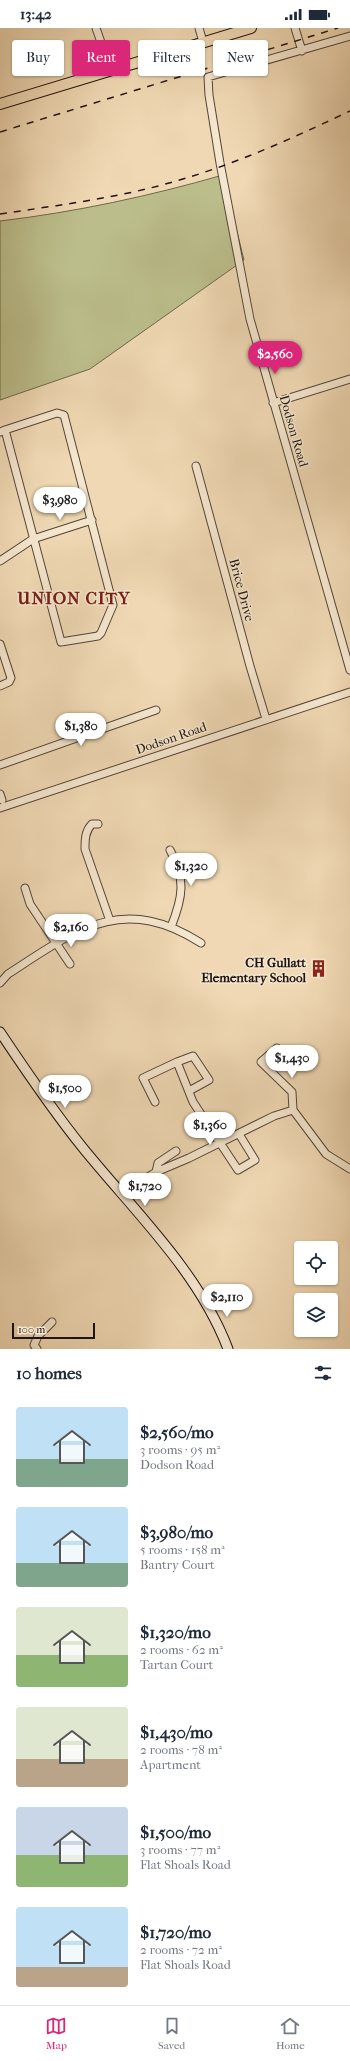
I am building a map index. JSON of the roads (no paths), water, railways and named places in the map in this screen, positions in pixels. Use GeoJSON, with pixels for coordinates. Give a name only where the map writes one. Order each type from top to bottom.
{"type":"FeatureCollection","features":[{"type":"Feature","properties":{"kind":"main road"},"geometry":{"type":"LineString","coordinates":[[205,42],[251,28]]}},
{"type":"Feature","properties":{"kind":"main road"},"geometry":{"type":"LineString","coordinates":[[0,104],[94,76]]}},
{"type":"Feature","properties":{"kind":"street"},"geometry":{"type":"LineString","coordinates":[[96,28],[100,40]]}},
{"type":"Feature","properties":{"kind":"street"},"geometry":{"type":"LineString","coordinates":[[199,28],[203,40]]}},
{"type":"Feature","properties":{"kind":"street"},"geometry":{"type":"LineString","coordinates":[[295,28],[302,51],[350,36]]}},
{"type":"Feature","properties":{"kind":"street","name":"Dodson Road"},"geometry":{"type":"LineString","coordinates":[[302,51],[208,77],[209,95],[220,163],[250,319],[350,670]]}},
{"type":"Feature","properties":{"kind":"street"},"geometry":{"type":"LineString","coordinates":[[273,403],[350,379]]}},
{"type":"Feature","properties":{"kind":"street"},"geometry":{"type":"LineString","coordinates":[[57,413],[64,415],[113,605],[98,636],[61,642],[34,539],[2,431],[57,413]]}},
{"type":"Feature","properties":{"kind":"street","name":"Brice Drive"},"geometry":{"type":"LineString","coordinates":[[196,466],[250,666],[266,719]]}},
{"type":"Feature","properties":{"kind":"street"},"geometry":{"type":"LineString","coordinates":[[0,561],[34,539],[92,520]]}},
{"type":"Feature","properties":{"kind":"street"},"geometry":{"type":"LineString","coordinates":[[0,644],[11,678],[9,682],[0,686]]}},
{"type":"Feature","properties":{"kind":"street","name":"Dodson Road"},"geometry":{"type":"LineString","coordinates":[[0,808],[350,692]]}},
{"type":"Feature","properties":{"kind":"street"},"geometry":{"type":"LineString","coordinates":[[0,765],[156,710]]}},
{"type":"Feature","properties":{"kind":"street"},"geometry":{"type":"LineString","coordinates":[[98,824],[92,824],[88,828],[85,838],[85,849],[110,921]]}},
{"type":"Feature","properties":{"kind":"street"},"geometry":{"type":"LineString","coordinates":[[170,850],[178,867],[182,887],[180,906],[171,927]]}},
{"type":"Feature","properties":{"kind":"street"},"geometry":{"type":"LineString","coordinates":[[25,888],[30,904],[70,964]]}},
{"type":"Feature","properties":{"kind":"street"},"geometry":{"type":"LineString","coordinates":[[0,983],[8,974],[56,943],[81,929],[110,921],[139,920],[171,927],[201,943]]}},
{"type":"Feature","properties":{"kind":"street"},"geometry":{"type":"LineString","coordinates":[[0,1032],[61,1120],[201,1292],[220,1328],[228,1349]]}},
{"type":"Feature","properties":{"kind":"street"},"geometry":{"type":"LineString","coordinates":[[276,1048],[261,1062],[292,1092],[293,1110],[326,1154],[350,1169]]}},
{"type":"Feature","properties":{"kind":"street"},"geometry":{"type":"LineString","coordinates":[[155,1102],[143,1078],[193,1056],[209,1080],[189,1091]]}},
{"type":"Feature","properties":{"kind":"street"},"geometry":{"type":"LineString","coordinates":[[177,1062],[194,1102],[238,1170],[255,1160],[239,1134]]}},
{"type":"Feature","properties":{"kind":"street"},"geometry":{"type":"LineString","coordinates":[[121,1194],[156,1172],[239,1134],[274,1116],[293,1110]]}},
{"type":"Feature","properties":{"kind":"street"},"geometry":{"type":"LineString","coordinates":[[156,1172],[158,1163],[176,1151]]}},
{"type":"Feature","properties":{"kind":"street"},"geometry":{"type":"LineString","coordinates":[[37,1349],[34,1345],[38,1336],[52,1322]]}},
{"type":"Feature","properties":{"kind":"railway"},"geometry":{"type":"LineString","coordinates":[[0,132],[338,28]]}},
{"type":"Feature","properties":{"kind":"railway"},"geometry":{"type":"LineString","coordinates":[[0,214],[111,197],[176,181],[220,167],[286,141],[350,111]]}},
{"type":"Feature","properties":{"kind":"place","name":"CH Gullatt Elementary School"},"geometry":{"type":"Point","coordinates":[319,969]}},
{"type":"Feature","properties":{"kind":"district","name":"UNION CITY"},"geometry":{"type":"Point","coordinates":[74,598]}}]}
